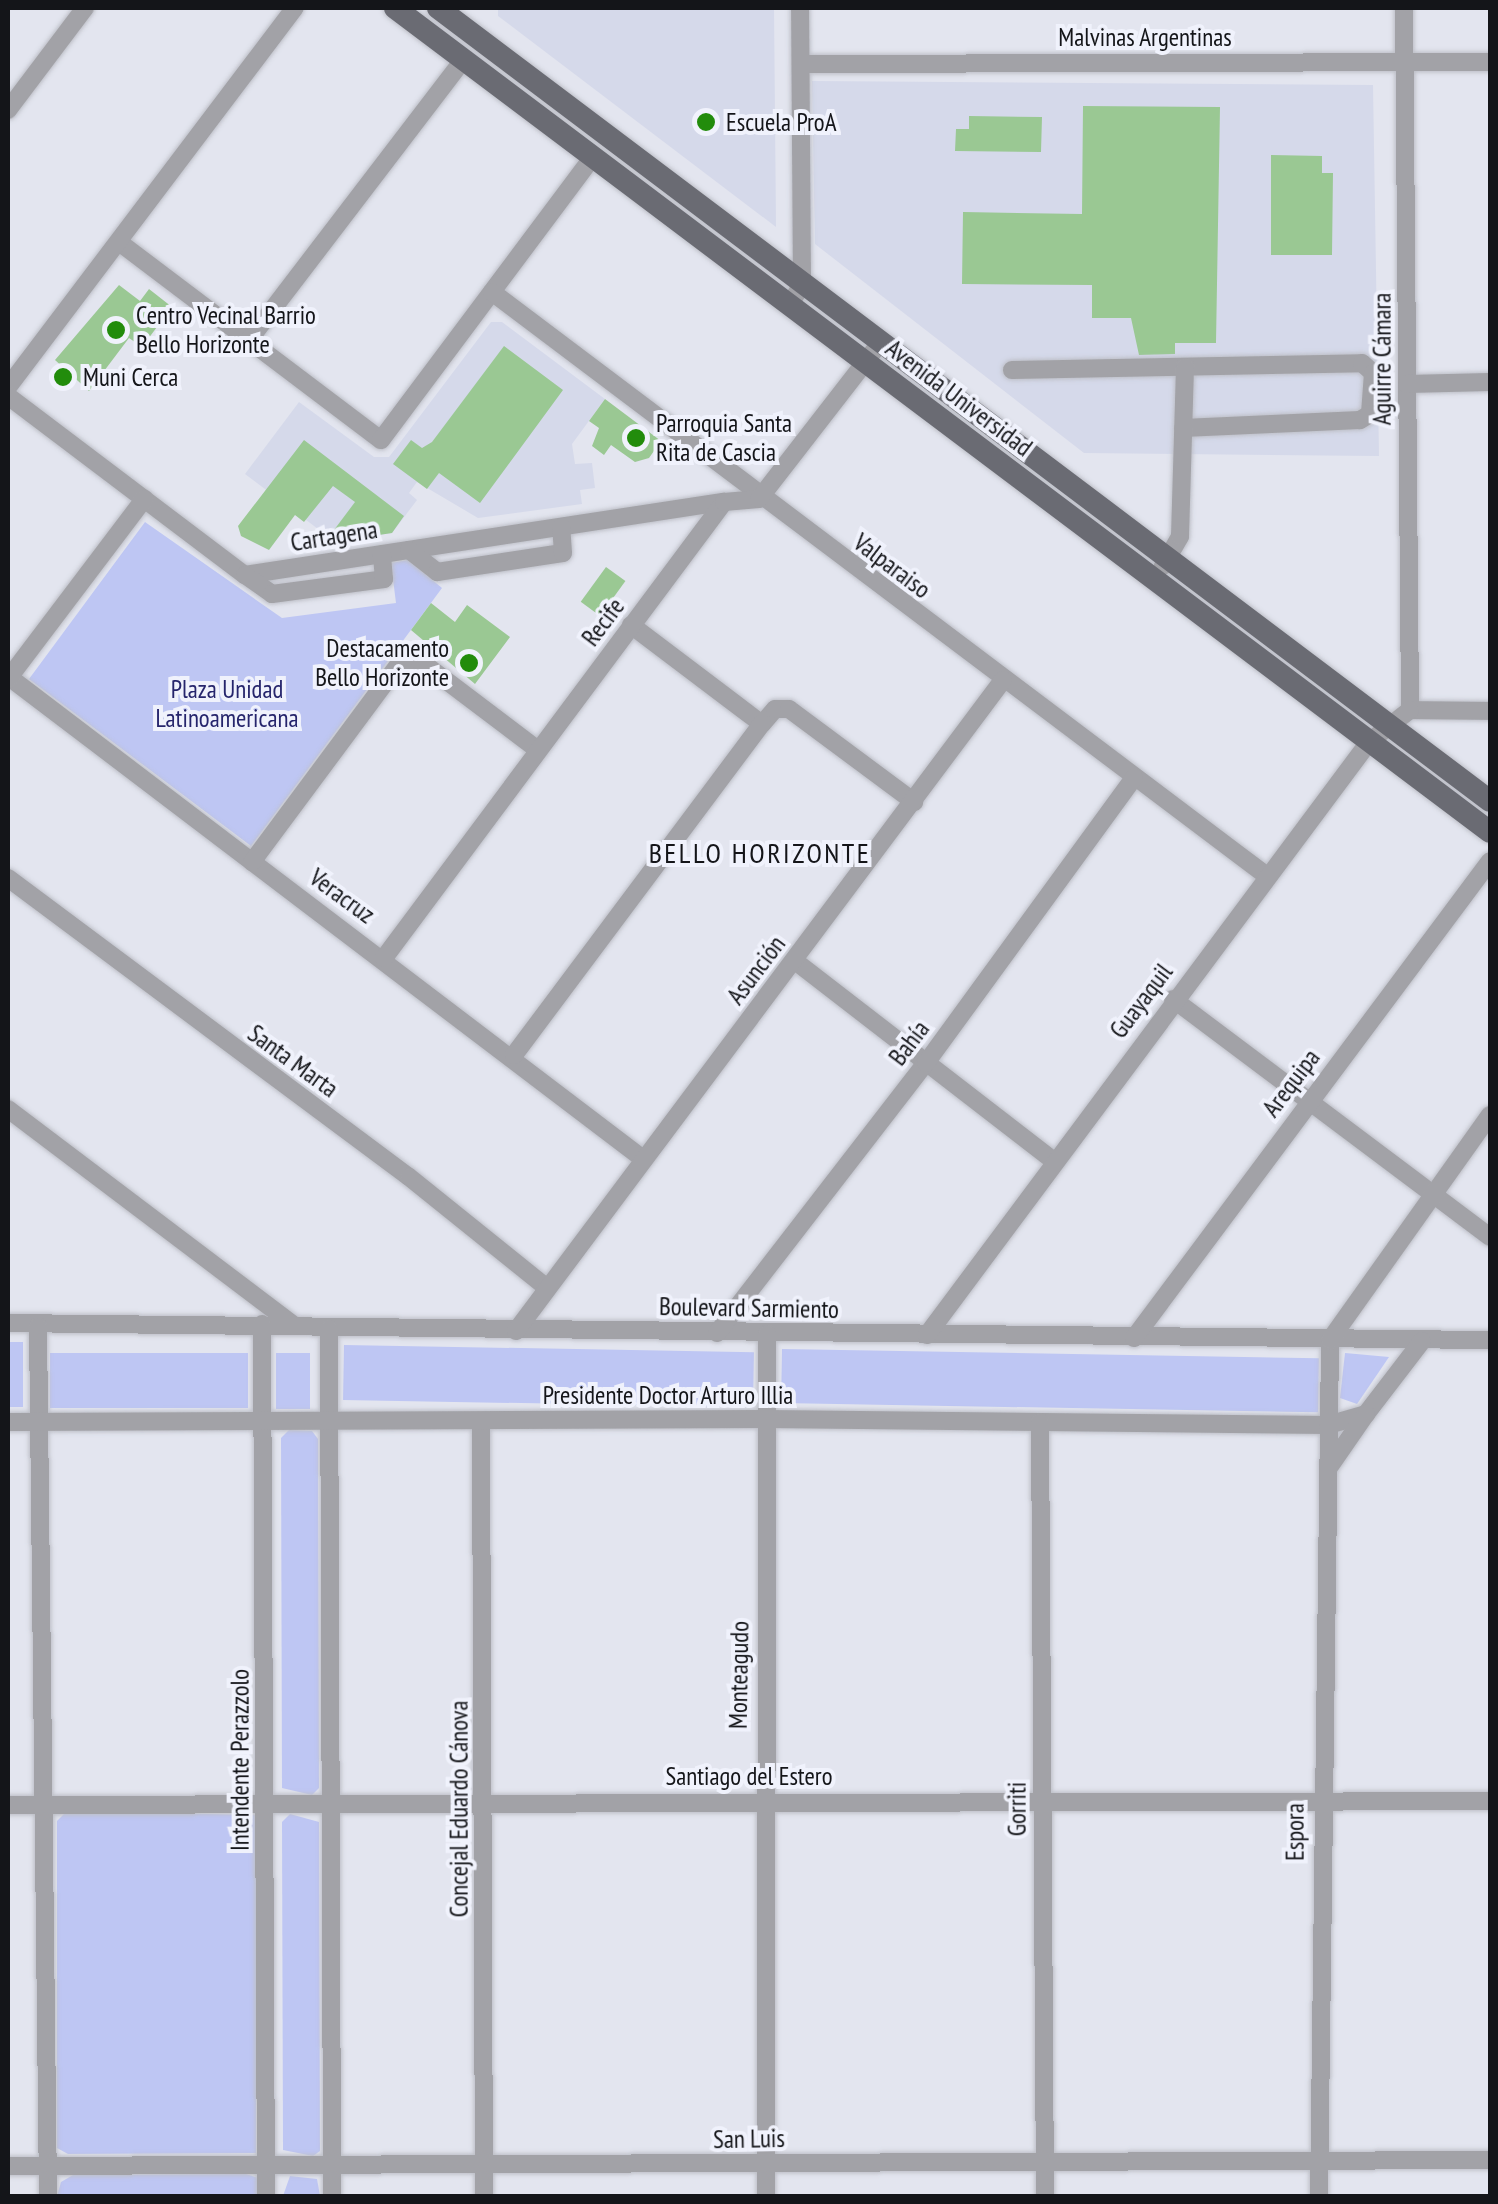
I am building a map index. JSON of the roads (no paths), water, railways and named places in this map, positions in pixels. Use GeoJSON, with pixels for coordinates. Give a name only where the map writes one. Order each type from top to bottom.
{"type":"FeatureCollection","features":[{"type":"Feature","properties":{"kind":"main road","name":"Avenida Universidad"},"geometry":{"type":"LineString","coordinates":[[395,8],[1490,832]]}},
{"type":"Feature","properties":{"kind":"main road","name":"Avenida Universidad"},"geometry":{"type":"LineString","coordinates":[[438,8],[1490,801]]}},
{"type":"Feature","properties":{"kind":"street"},"geometry":{"type":"LineString","coordinates":[[8,110],[85,8]]}},
{"type":"Feature","properties":{"kind":"street"},"geometry":{"type":"LineString","coordinates":[[8,387],[295,8]]}},
{"type":"Feature","properties":{"kind":"street"},"geometry":{"type":"LineString","coordinates":[[789,306],[802,284],[800,8]]}},
{"type":"Feature","properties":{"kind":"street","name":"Aguirre Cámara"},"geometry":{"type":"LineString","coordinates":[[1404,8],[1410,710]]}},
{"type":"Feature","properties":{"kind":"street"},"geometry":{"type":"LineString","coordinates":[[249,340],[464,60]]}},
{"type":"Feature","properties":{"kind":"street","name":"Malvinas Argentinas"},"geometry":{"type":"LineString","coordinates":[[801,64],[1490,62]]}},
{"type":"Feature","properties":{"kind":"street"},"geometry":{"type":"LineString","coordinates":[[119,242],[381,440],[592,158]]}},
{"type":"Feature","properties":{"kind":"street","name":"Valparaiso"},"geometry":{"type":"LineString","coordinates":[[492,292],[744,478],[759,499],[1267,876]]}},
{"type":"Feature","properties":{"kind":"street"},"geometry":{"type":"LineString","coordinates":[[724,502],[759,499],[880,343]]}},
{"type":"Feature","properties":{"kind":"street"},"geometry":{"type":"LineString","coordinates":[[1012,370],[1362,364],[1373,373],[1370,414],[1360,420],[1183,428]]}},
{"type":"Feature","properties":{"kind":"street"},"geometry":{"type":"LineString","coordinates":[[1154,578],[1180,536],[1185,367]]}},
{"type":"Feature","properties":{"kind":"street"},"geometry":{"type":"LineString","coordinates":[[1407,384],[1490,382]]}},
{"type":"Feature","properties":{"kind":"street","name":"Cartagena"},"geometry":{"type":"LineString","coordinates":[[8,396],[245,574],[724,502]]}},
{"type":"Feature","properties":{"kind":"street"},"geometry":{"type":"LineString","coordinates":[[8,678],[144,499]]}},
{"type":"Feature","properties":{"kind":"street","name":"Recife"},"geometry":{"type":"LineString","coordinates":[[384,958],[724,502]]}},
{"type":"Feature","properties":{"kind":"street"},"geometry":{"type":"LineString","coordinates":[[409,550],[436,572],[563,554],[560,527]]}},
{"type":"Feature","properties":{"kind":"street"},"geometry":{"type":"LineString","coordinates":[[631,626],[762,724]]}},
{"type":"Feature","properties":{"kind":"street"},"geometry":{"type":"LineString","coordinates":[[252,862],[396,666],[419,660],[538,750]]}},
{"type":"Feature","properties":{"kind":"street","name":"Veracruz"},"geometry":{"type":"LineString","coordinates":[[8,678],[514,1055],[643,1158]]}},
{"type":"Feature","properties":{"kind":"street","name":"Asunción"},"geometry":{"type":"LineString","coordinates":[[516,1331],[1003,680]]}},
{"type":"Feature","properties":{"kind":"street"},"geometry":{"type":"LineString","coordinates":[[514,1055],[775,709],[789,710],[914,802]]}},
{"type":"Feature","properties":{"kind":"street"},"geometry":{"type":"LineString","coordinates":[[1410,710],[1490,711]]}},
{"type":"Feature","properties":{"kind":"street","name":"Guayaquil"},"geometry":{"type":"LineString","coordinates":[[927,1335],[1173,999],[1369,742],[1410,710]]}},
{"type":"Feature","properties":{"kind":"street","name":"Bahía"},"geometry":{"type":"LineString","coordinates":[[716,1333],[926,1063],[1134,778]]}},
{"type":"Feature","properties":{"kind":"street","name":"Arequipa"},"geometry":{"type":"LineString","coordinates":[[1134,1338],[1490,862]]}},
{"type":"Feature","properties":{"kind":"street","name":"Santa Marta"},"geometry":{"type":"LineString","coordinates":[[8,878],[409,1177],[546,1288]]}},
{"type":"Feature","properties":{"kind":"street"},"geometry":{"type":"LineString","coordinates":[[795,961],[1054,1160]]}},
{"type":"Feature","properties":{"kind":"street"},"geometry":{"type":"LineString","coordinates":[[1173,999],[1490,1237]]}},
{"type":"Feature","properties":{"kind":"street"},"geometry":{"type":"LineString","coordinates":[[8,1109],[294,1326]]}},
{"type":"Feature","properties":{"kind":"street"},"geometry":{"type":"LineString","coordinates":[[1330,1340],[1490,1116]]}},
{"type":"Feature","properties":{"kind":"street","name":"Boulevard Sarmiento"},"geometry":{"type":"LineString","coordinates":[[8,1323],[38,1327],[262,1324],[329,1329],[1490,1340]]}},
{"type":"Feature","properties":{"kind":"street","name":"Intendente Perazzolo"},"geometry":{"type":"LineString","coordinates":[[262,1324],[266,2196]]}},
{"type":"Feature","properties":{"kind":"street"},"geometry":{"type":"LineString","coordinates":[[38,1327],[39,1806],[48,2196]]}},
{"type":"Feature","properties":{"kind":"street"},"geometry":{"type":"LineString","coordinates":[[329,1329],[332,2196]]}},
{"type":"Feature","properties":{"kind":"street","name":"Monteagudo"},"geometry":{"type":"LineString","coordinates":[[766,2196],[763,1800],[767,1334]]}},
{"type":"Feature","properties":{"kind":"street","name":"Espora"},"geometry":{"type":"LineString","coordinates":[[1319,2196],[1320,1801],[1330,1340]]}},
{"type":"Feature","properties":{"kind":"street"},"geometry":{"type":"LineString","coordinates":[[1328,1468],[1422,1341]]}},
{"type":"Feature","properties":{"kind":"street","name":"Presidente Doctor Arturo Illia"},"geometry":{"type":"LineString","coordinates":[[8,1422],[328,1426],[767,1419],[1328,1426],[1366,1414]]}},
{"type":"Feature","properties":{"kind":"street","name":"Concejal Eduardo Cánova"},"geometry":{"type":"LineString","coordinates":[[480,1421],[485,1800],[484,2196]]}},
{"type":"Feature","properties":{"kind":"street","name":"Gorriti"},"geometry":{"type":"LineString","coordinates":[[1040,1422],[1046,2196]]}},
{"type":"Feature","properties":{"kind":"street","name":"Santiago del Estero"},"geometry":{"type":"LineString","coordinates":[[8,1805],[266,1800],[1490,1801]]}},
{"type":"Feature","properties":{"kind":"street","name":"San Luis"},"geometry":{"type":"LineString","coordinates":[[8,2166],[1490,2160]]}},
{"type":"Feature","properties":{"kind":"place","name":"Escuela ProA"},"geometry":{"type":"Point","coordinates":[706,122]}},
{"type":"Feature","properties":{"kind":"place","name":"Centro Vecinal Barrio Bello Horizonte"},"geometry":{"type":"Point","coordinates":[116,330]}},
{"type":"Feature","properties":{"kind":"place","name":"Muni Cerca"},"geometry":{"type":"Point","coordinates":[63,377]}},
{"type":"Feature","properties":{"kind":"place","name":"Parroquia Santa Rita de Cascia"},"geometry":{"type":"Point","coordinates":[636,438]}},
{"type":"Feature","properties":{"kind":"place","name":"Destacamento Bello Horizonte"},"geometry":{"type":"Point","coordinates":[469,663]}},
{"type":"Feature","properties":{"kind":"district","name":"BELLO HORIZONTE"},"geometry":{"type":"Point","coordinates":[760,853]}},
{"type":"Feature","properties":{"kind":"park label","name":"Plaza Unidad Latinoamericana"},"geometry":{"type":"Point","coordinates":[227,704]}}]}
